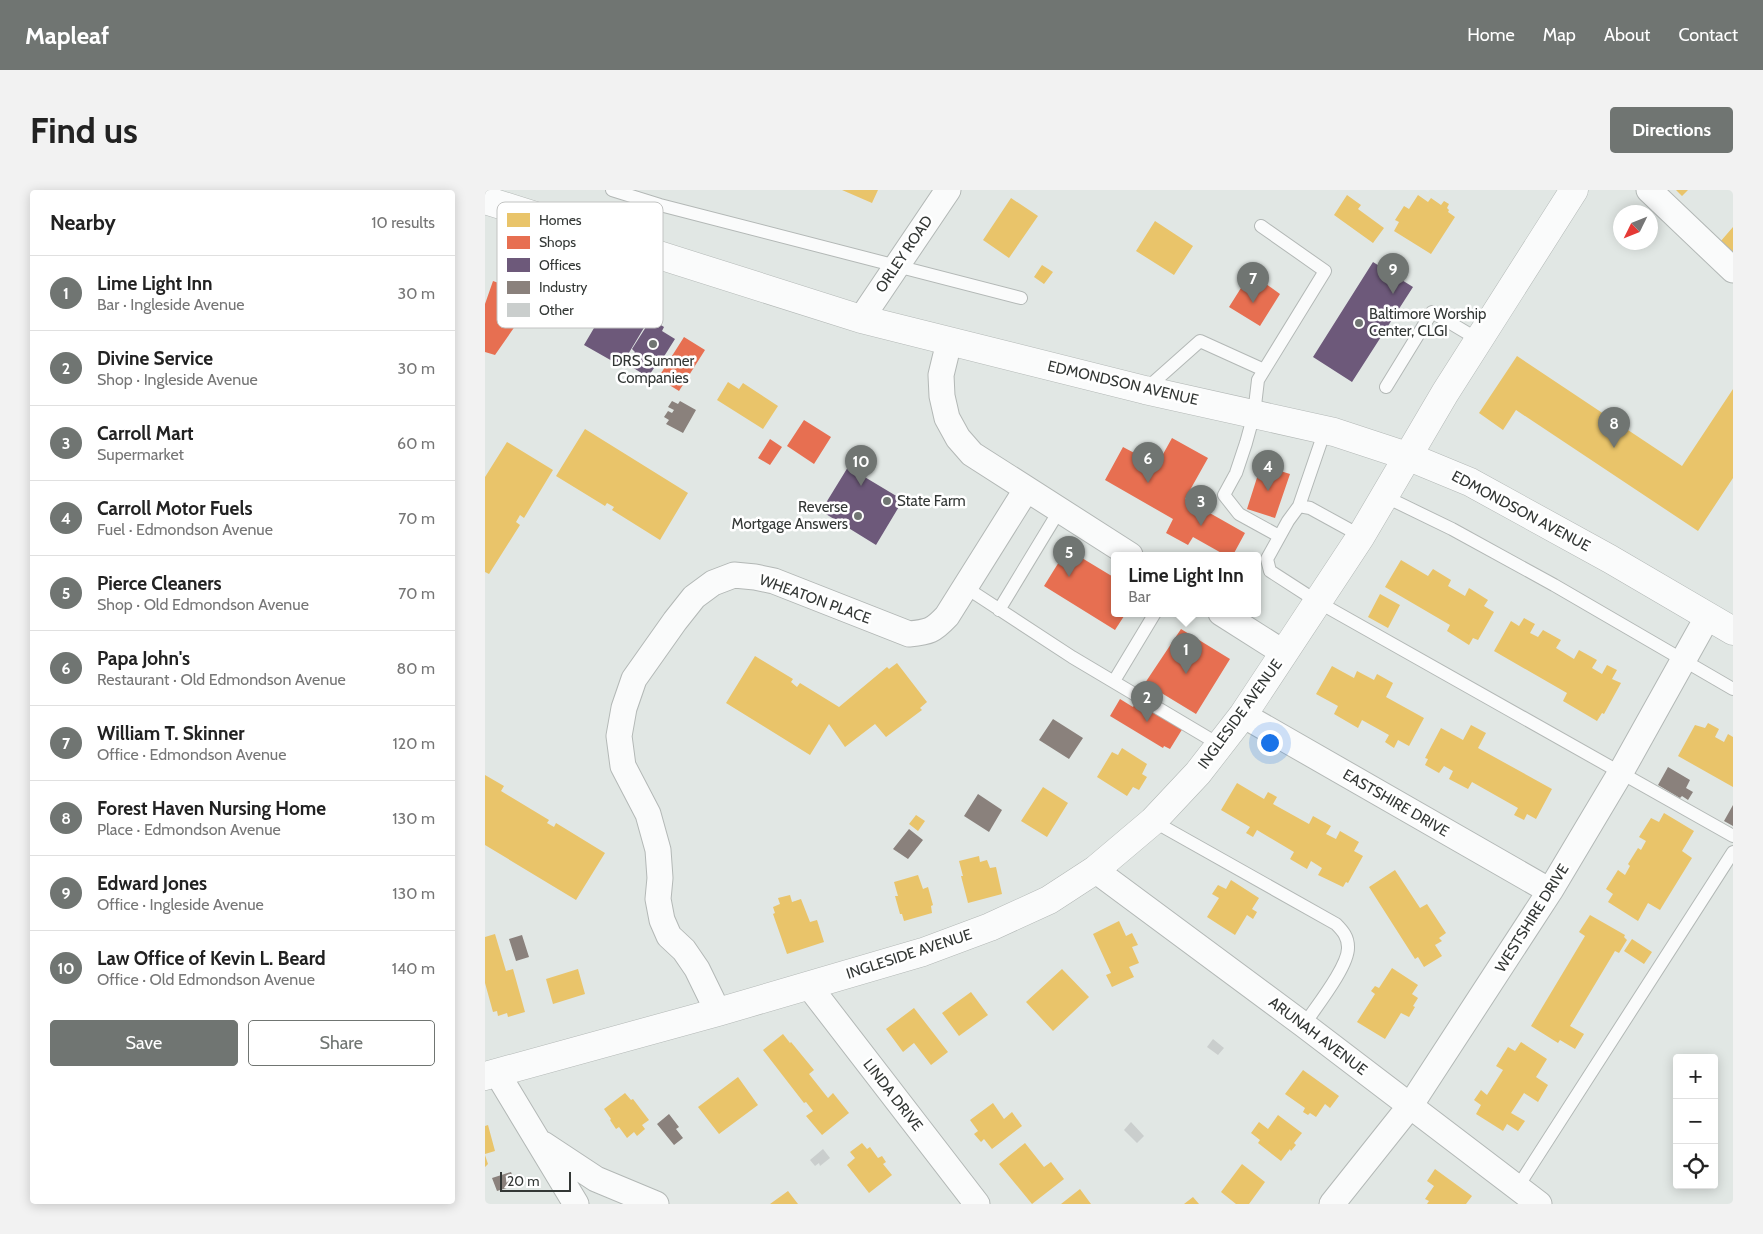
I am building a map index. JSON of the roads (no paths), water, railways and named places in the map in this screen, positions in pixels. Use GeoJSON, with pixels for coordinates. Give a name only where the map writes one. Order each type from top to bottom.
{"type":"FeatureCollection","features":[{"type":"Feature","properties":{"kind":"main road","name":"INGLESIDE AVENUE"},"geometry":{"type":"LineString","coordinates":[[491,1075],[718,1012],[923,952],[990,927],[1049,900],[1095,870],[1153,821],[1198,773],[1243,715],[1361,536],[1407,456],[1574,190]]}},
{"type":"Feature","properties":{"kind":"main road","name":"EDMONDSON AVENUE"},"geometry":{"type":"LineString","coordinates":[[485,200],[497,204]]}},
{"type":"Feature","properties":{"kind":"main road","name":"EDMONDSON AVENUE"},"geometry":{"type":"LineString","coordinates":[[663,256],[861,319],[1145,390],[1325,430],[1407,456],[1470,482],[1610,559],[1733,631]]}},
{"type":"Feature","properties":{"kind":"street","name":"ORLEY ROAD"},"geometry":{"type":"LineString","coordinates":[[861,319],[948,190]]}},
{"type":"Feature","properties":{"kind":"street"},"geometry":{"type":"LineString","coordinates":[[1649,190],[1733,270]]}},
{"type":"Feature","properties":{"kind":"street"},"geometry":{"type":"LineString","coordinates":[[949,342],[941,375],[942,396],[947,418],[958,438],[972,454],[1125,552]]}},
{"type":"Feature","properties":{"kind":"street","name":"WHEATON PLACE"},"geometry":{"type":"LineString","coordinates":[[718,1012],[697,969],[684,950],[669,936],[662,920],[658,899],[660,878],[659,850],[648,814],[623,766],[619,736],[624,708],[634,679],[694,596],[713,582],[734,575],[755,576],[774,581],[909,634],[923,633],[934,629],[947,616],[1026,490]]}},
{"type":"Feature","properties":{"kind":"street","name":"WESTSHIRE DRIVE"},"geometry":{"type":"LineString","coordinates":[[1332,1204],[1411,1106],[1550,891],[1621,772],[1708,616]]}},
{"type":"Feature","properties":{"kind":"street"},"geometry":{"type":"LineString","coordinates":[[1227,617],[1284,653]]}},
{"type":"Feature","properties":{"kind":"street","name":"EASTSHIRE DRIVE"},"geometry":{"type":"LineString","coordinates":[[1243,715],[1550,891]]}},
{"type":"Feature","properties":{"kind":"street","name":"ARUNAH AVENUE"},"geometry":{"type":"LineString","coordinates":[[1095,870],[1304,1025],[1539,1204]]}},
{"type":"Feature","properties":{"kind":"street","name":"LINDA DRIVE"},"geometry":{"type":"LineString","coordinates":[[809,986],[977,1204]]}},
{"type":"Feature","properties":{"kind":"street"},"geometry":{"type":"LineString","coordinates":[[491,1075],[535,1138],[576,1204]]}},
{"type":"Feature","properties":{"kind":"street"},"geometry":{"type":"LineString","coordinates":[[535,1138],[595,1179],[657,1204]]}},
{"type":"Feature","properties":{"kind":"lane"},"geometry":{"type":"LineString","coordinates":[[612,190],[651,202]]}},
{"type":"Feature","properties":{"kind":"lane"},"geometry":{"type":"LineString","coordinates":[[663,206],[1021,298]]}},
{"type":"Feature","properties":{"kind":"lane"},"geometry":{"type":"LineString","coordinates":[[1261,226],[1325,272],[1258,380],[1254,414],[1236,473],[1224,495],[1239,514],[1279,536]]}},
{"type":"Feature","properties":{"kind":"lane"},"geometry":{"type":"LineString","coordinates":[[1386,387],[1432,312],[1479,340]]}},
{"type":"Feature","properties":{"kind":"lane"},"geometry":{"type":"LineString","coordinates":[[1145,390],[1200,341],[1264,370]]}},
{"type":"Feature","properties":{"kind":"lane"},"geometry":{"type":"LineString","coordinates":[[1325,430],[1299,506],[1279,536],[1267,559],[1270,571],[1317,602],[1733,836]]}},
{"type":"Feature","properties":{"kind":"lane"},"geometry":{"type":"LineString","coordinates":[[1384,496],[1452,529],[1545,580],[1733,689]]}},
{"type":"Feature","properties":{"kind":"lane"},"geometry":{"type":"LineString","coordinates":[[1299,506],[1310,508],[1361,536]]}},
{"type":"Feature","properties":{"kind":"lane"},"geometry":{"type":"LineString","coordinates":[[999,610],[1059,511]]}},
{"type":"Feature","properties":{"kind":"lane"},"geometry":{"type":"LineString","coordinates":[[965,588],[1113,681],[1221,745]]}},
{"type":"Feature","properties":{"kind":"lane"},"geometry":{"type":"LineString","coordinates":[[1113,681],[1153,617]]}},
{"type":"Feature","properties":{"kind":"lane"},"geometry":{"type":"LineString","coordinates":[[1153,821],[1336,924],[1346,934],[1349,948],[1344,964],[1304,1025]]}},
{"type":"Feature","properties":{"kind":"lane"},"geometry":{"type":"LineString","coordinates":[[1517,1188],[1733,852]]}},
{"type":"Feature","properties":{"kind":"place","name":"Edward Jones"},"geometry":{"type":"Point","coordinates":[1393,294]}},
{"type":"Feature","properties":{"kind":"place","name":"William T. Skinner"},"geometry":{"type":"Point","coordinates":[1253,303]}},
{"type":"Feature","properties":{"kind":"place","name":"Baltimore Worship Center, CLGI"},"geometry":{"type":"Point","coordinates":[1359,323]}},
{"type":"Feature","properties":{"kind":"place","name":"DRS Sumner Companies"},"geometry":{"type":"Point","coordinates":[653,344]}},
{"type":"Feature","properties":{"kind":"place","name":"Forest Haven Nursing Home"},"geometry":{"type":"Point","coordinates":[1614,448]}},
{"type":"Feature","properties":{"kind":"place","name":"Papa John's"},"geometry":{"type":"Point","coordinates":[1148,483]}},
{"type":"Feature","properties":{"kind":"place","name":"Law Office of Kevin L. Beard"},"geometry":{"type":"Point","coordinates":[861,486]}},
{"type":"Feature","properties":{"kind":"place","name":"Carroll Motor Fuels"},"geometry":{"type":"Point","coordinates":[1268,491]}},
{"type":"Feature","properties":{"kind":"place","name":"State Farm"},"geometry":{"type":"Point","coordinates":[887,501]}},
{"type":"Feature","properties":{"kind":"place","name":"Reverse Mortgage Answers"},"geometry":{"type":"Point","coordinates":[858,516]}},
{"type":"Feature","properties":{"kind":"place","name":"Carroll Mart"},"geometry":{"type":"Point","coordinates":[1201,526]}},
{"type":"Feature","properties":{"kind":"place","name":"Pierce Cleaners"},"geometry":{"type":"Point","coordinates":[1069,577]}},
{"type":"Feature","properties":{"kind":"place","name":"Lime Light Inn"},"geometry":{"type":"Point","coordinates":[1186,674]}},
{"type":"Feature","properties":{"kind":"place","name":"Divine Service"},"geometry":{"type":"Point","coordinates":[1147,722]}}]}
